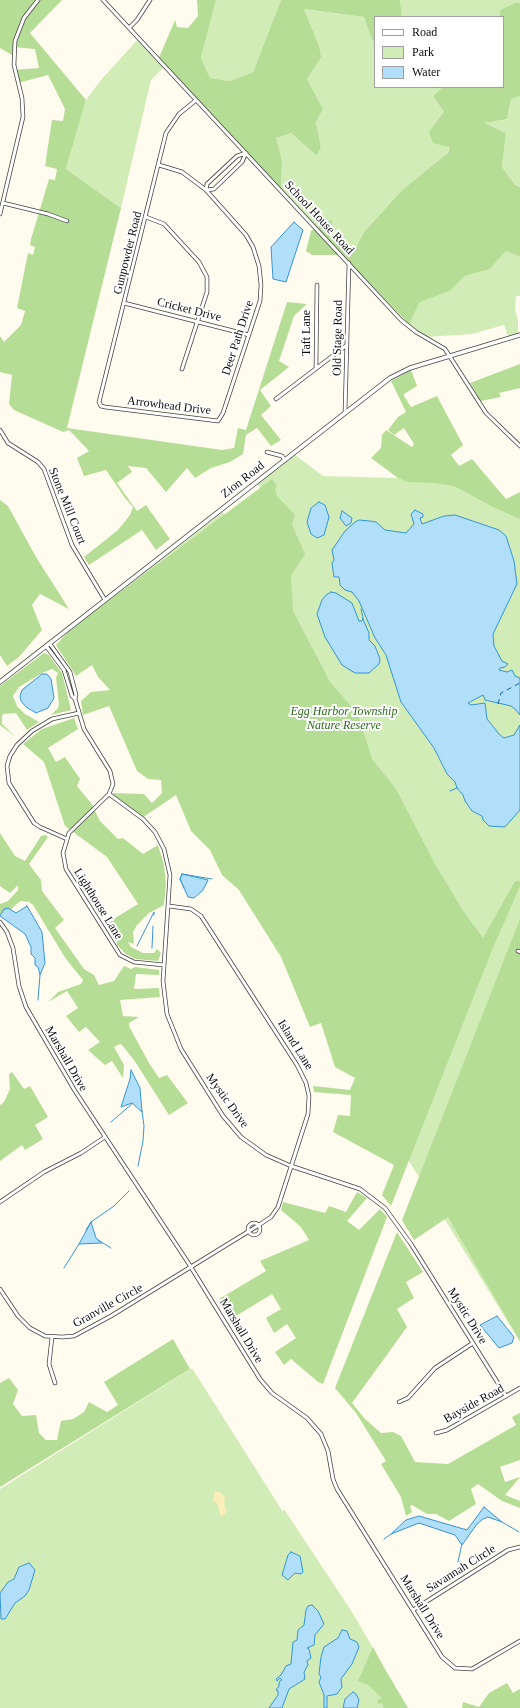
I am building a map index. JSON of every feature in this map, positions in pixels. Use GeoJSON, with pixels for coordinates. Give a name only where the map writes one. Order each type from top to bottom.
{"type":"FeatureCollection","features":[{"type":"Feature","properties":{"kind":"street"},"geometry":{"type":"LineString","coordinates":[[0,214],[23,118],[22,98],[14,65],[15,41],[24,18],[38,0]]}},
{"type":"Feature","properties":{"kind":"street","name":"School House Road"},"geometry":{"type":"LineString","coordinates":[[103,0],[195,101],[246,153],[407,326],[419,335],[441,346],[450,356],[486,413],[520,446]]}},
{"type":"Feature","properties":{"kind":"street"},"geometry":{"type":"LineString","coordinates":[[129,28],[137,20],[150,0]]}},
{"type":"Feature","properties":{"kind":"street","name":"Gunpowder Road"},"geometry":{"type":"LineString","coordinates":[[114,408],[101,406],[99,398],[159,165],[170,126],[179,114],[195,101]]}},
{"type":"Feature","properties":{"kind":"street"},"geometry":{"type":"LineString","coordinates":[[246,153],[242,162],[214,189],[206,190],[212,179],[237,156],[246,153]]}},
{"type":"Feature","properties":{"kind":"street","name":"Deer Path Drive"},"geometry":{"type":"LineString","coordinates":[[159,165],[182,172],[206,190],[242,228],[257,257],[261,278],[261,292],[250,335],[221,418]]}},
{"type":"Feature","properties":{"kind":"street"},"geometry":{"type":"LineString","coordinates":[[3,203],[48,214],[66,221]]}},
{"type":"Feature","properties":{"kind":"street"},"geometry":{"type":"LineString","coordinates":[[146,216],[164,224],[200,262],[205,271],[208,287],[182,369]]}},
{"type":"Feature","properties":{"kind":"street","name":"Old Stage Road"},"geometry":{"type":"LineString","coordinates":[[345,413],[349,263]]}},
{"type":"Feature","properties":{"kind":"street","name":"Taft Lane"},"geometry":{"type":"LineString","coordinates":[[316,367],[317,285]]}},
{"type":"Feature","properties":{"kind":"street","name":"Cricket Drive"},"geometry":{"type":"LineString","coordinates":[[124,303],[250,335]]}},
{"type":"Feature","properties":{"kind":"street","name":"Zion Road"},"geometry":{"type":"LineString","coordinates":[[0,682],[395,374],[520,335]]}},
{"type":"Feature","properties":{"kind":"street"},"geometry":{"type":"LineString","coordinates":[[276,399],[316,367],[347,345]]}},
{"type":"Feature","properties":{"kind":"street","name":"Arrowhead Drive"},"geometry":{"type":"LineString","coordinates":[[114,408],[209,421],[218,421],[221,418]]}},
{"type":"Feature","properties":{"kind":"street","name":"Stone Mill Court"},"geometry":{"type":"LineString","coordinates":[[0,430],[8,443],[38,462],[45,471],[72,545],[105,600]]}},
{"type":"Feature","properties":{"kind":"street"},"geometry":{"type":"LineString","coordinates":[[267,452],[282,456],[285,460]]}},
{"type":"Feature","properties":{"kind":"street"},"geometry":{"type":"LineString","coordinates":[[48,645],[64,670],[84,729],[112,774],[113,786],[109,794]]}},
{"type":"Feature","properties":{"kind":"street"},"geometry":{"type":"LineString","coordinates":[[67,839],[40,828],[34,823],[9,783],[7,766],[10,756],[17,745],[32,731],[52,720],[79,713]]}},
{"type":"Feature","properties":{"kind":"street","name":"Lighthouse Lane"},"geometry":{"type":"LineString","coordinates":[[109,794],[74,828],[67,839],[63,856],[67,873],[116,951],[130,961],[164,965]]}},
{"type":"Feature","properties":{"kind":"street","name":"Mystic Drive"},"geometry":{"type":"LineString","coordinates":[[109,794],[143,818],[159,838],[169,866],[169,906],[163,989],[169,1020],[178,1044],[223,1116],[235,1130],[259,1151],[291,1166],[360,1189],[385,1208],[397,1223],[506,1396]]}},
{"type":"Feature","properties":{"kind":"street","name":"Island Lane"},"geometry":{"type":"LineString","coordinates":[[169,906],[191,909],[202,916],[303,1076],[308,1092],[308,1111],[277,1210],[271,1217],[259,1226]]}},
{"type":"Feature","properties":{"kind":"street","name":"Marshall Drive"},"geometry":{"type":"LineString","coordinates":[[0,922],[7,932],[13,948],[19,986],[26,1007],[78,1097],[192,1267],[264,1384],[278,1397],[307,1418],[321,1434],[328,1451],[335,1486],[444,1659],[450,1665],[458,1668],[466,1670],[476,1668],[520,1641]]}},
{"type":"Feature","properties":{"kind":"street"},"geometry":{"type":"LineString","coordinates":[[0,1202],[44,1172],[76,1156],[105,1137]]}},
{"type":"Feature","properties":{"kind":"street","name":"Island Lane"},"geometry":{"type":"LineString","coordinates":[[192,1267],[248,1231],[250,1224],[254,1223],[259,1226]]}},
{"type":"Feature","properties":{"kind":"street","name":"Island Lane"},"geometry":{"type":"LineString","coordinates":[[248,1231],[251,1234],[257,1234],[260,1230],[259,1226]]}},
{"type":"Feature","properties":{"kind":"street","name":"Granville Circle"},"geometry":{"type":"LineString","coordinates":[[0,1289],[18,1316],[26,1325],[43,1335],[52,1337],[68,1337],[85,1331],[192,1267]]}},
{"type":"Feature","properties":{"kind":"street"},"geometry":{"type":"LineString","coordinates":[[52,1337],[49,1364],[55,1384]]}},
{"type":"Feature","properties":{"kind":"street"},"geometry":{"type":"LineString","coordinates":[[399,1402],[408,1398],[435,1368],[473,1343]]}},
{"type":"Feature","properties":{"kind":"street","name":"Bayside Road"},"geometry":{"type":"LineString","coordinates":[[436,1433],[447,1430],[520,1388]]}},
{"type":"Feature","properties":{"kind":"street","name":"Savannah Circle"},"geometry":{"type":"LineString","coordinates":[[413,1610],[508,1550],[520,1547]]}},
{"type":"Feature","properties":{"kind":"green space"},"geometry":{"type":"Polygon","coordinates":[[[0,0],[62,0],[30,33],[86,100],[66,169],[121,208],[67,428],[222,450],[234,448],[238,428],[246,430],[287,302],[307,304],[294,316],[279,361],[289,367],[260,390],[271,406],[261,415],[281,440],[271,446],[257,428],[246,435],[243,454],[230,462],[211,468],[195,478],[187,468],[166,492],[146,468],[128,466],[132,472],[117,483],[137,511],[146,505],[170,539],[156,550],[142,530],[89,565],[84,557],[118,530],[130,515],[133,507],[106,470],[84,476],[77,458],[89,451],[69,430],[63,432],[14,410],[9,404],[12,375],[0,372],[0,336],[4,342],[21,325],[25,311],[17,308],[28,253],[33,255],[35,247],[30,245],[31,239],[49,179],[55,180],[57,169],[45,166],[52,120],[63,121],[65,109],[48,75],[18,83],[14,70],[39,68],[35,49],[13,47],[12,55],[0,48],[0,0]]]}},
{"type":"Feature","properties":{"kind":"green space"},"geometry":{"type":"Polygon","coordinates":[[[197,0],[216,0],[201,58],[210,78],[230,81],[253,72],[281,0],[400,0],[402,16],[374,16],[374,42],[364,17],[304,9],[319,46],[321,57],[307,79],[323,109],[316,122],[321,147],[317,156],[291,133],[276,138],[282,160],[281,191],[158,60],[175,20],[177,27],[188,28],[198,16],[197,0]]]}},
{"type":"Feature","properties":{"kind":"green space"},"geometry":{"type":"Polygon","coordinates":[[[216,0],[281,0],[253,72],[230,81],[210,78],[201,58],[216,0]]]}},
{"type":"Feature","properties":{"kind":"green space"},"geometry":{"type":"Polygon","coordinates":[[[400,0],[520,0],[520,3],[515,3],[500,10],[500,16],[402,16],[400,0]]]}},
{"type":"Feature","properties":{"kind":"green space"},"geometry":{"type":"Polygon","coordinates":[[[515,3],[520,3],[520,96],[511,99],[507,119],[485,123],[506,133],[502,167],[515,185],[520,187],[520,257],[506,251],[490,269],[465,276],[450,291],[420,302],[409,324],[342,255],[312,255],[306,251],[311,231],[332,219],[333,238],[353,253],[364,232],[402,190],[449,152],[449,147],[433,143],[429,132],[444,112],[433,96],[442,88],[504,88],[504,16],[500,16],[500,10],[515,3]]]}},
{"type":"Feature","properties":{"kind":"green space"},"geometry":{"type":"Polygon","coordinates":[[[304,9],[364,17],[374,42],[374,88],[442,88],[433,96],[444,112],[449,152],[402,190],[364,232],[353,253],[333,238],[332,219],[317,228],[281,191],[282,160],[275,138],[291,133],[317,156],[321,147],[316,122],[323,109],[307,79],[319,46],[304,9]]]}},
{"type":"Feature","properties":{"kind":"green space"},"geometry":{"type":"Polygon","coordinates":[[[139,38],[165,66],[151,80],[121,208],[66,169],[86,100],[101,80],[139,38]]]}},
{"type":"Feature","properties":{"kind":"green space"},"geometry":{"type":"Polygon","coordinates":[[[520,96],[520,187],[515,185],[502,167],[506,133],[485,123],[507,119],[511,99],[520,96]]]}},
{"type":"Feature","properties":{"kind":"green space"},"geometry":{"type":"Polygon","coordinates":[[[506,251],[520,257],[520,296],[516,296],[515,310],[518,320],[518,333],[508,336],[504,325],[472,334],[427,337],[409,324],[420,302],[450,291],[465,276],[490,269],[506,251]]]}},
{"type":"Feature","properties":{"kind":"green space"},"geometry":{"type":"Polygon","coordinates":[[[520,364],[520,388],[499,393],[501,397],[481,401],[470,383],[520,364]]]}},
{"type":"Feature","properties":{"kind":"green space"},"geometry":{"type":"Polygon","coordinates":[[[411,370],[417,386],[404,394],[404,396],[411,407],[437,396],[463,445],[451,455],[459,466],[472,459],[506,499],[520,492],[520,519],[493,507],[454,486],[434,483],[408,482],[398,478],[371,458],[381,448],[382,435],[386,430],[412,447],[414,444],[404,428],[394,435],[388,430],[398,417],[406,412],[391,381],[411,370]]]}},
{"type":"Feature","properties":{"kind":"green space","name":"Egg Harbor Township Nature Reserve"},"geometry":{"type":"Polygon","coordinates":[[[439,444],[485,493],[520,508],[520,1342],[79,623],[223,512],[255,566],[276,508],[257,484],[295,455],[323,476],[398,478],[439,444]]]}},
{"type":"Feature","properties":{"kind":"green space"},"geometry":{"type":"Polygon","coordinates":[[[272,479],[277,486],[275,489],[277,496],[295,515],[292,525],[305,554],[291,576],[293,611],[330,682],[358,714],[372,759],[396,789],[436,866],[464,912],[483,938],[515,881],[520,881],[520,886],[492,950],[391,1206],[382,1195],[394,1165],[333,1132],[338,1115],[350,1116],[351,1095],[314,1092],[313,1086],[350,1090],[355,1078],[335,1067],[321,1023],[310,1027],[281,957],[239,890],[222,875],[210,850],[191,831],[176,795],[142,818],[112,793],[144,794],[152,803],[162,793],[161,780],[148,779],[137,771],[109,706],[83,715],[81,701],[91,692],[110,690],[98,677],[92,665],[76,676],[56,645],[79,623],[272,479]]]}},
{"type":"Feature","properties":{"kind":"green space"},"geometry":{"type":"Polygon","coordinates":[[[0,500],[8,506],[36,557],[69,609],[40,594],[32,605],[42,630],[19,657],[7,666],[0,655],[0,500]]]}},
{"type":"Feature","properties":{"kind":"green space"},"geometry":{"type":"Polygon","coordinates":[[[44,653],[49,655],[62,673],[71,710],[51,715],[58,708],[59,704],[56,678],[58,673],[52,669],[42,673],[19,687],[13,696],[17,706],[25,714],[39,722],[27,730],[16,713],[3,714],[2,724],[17,738],[0,725],[0,686],[44,653]]]}},
{"type":"Feature","properties":{"kind":"green space"},"geometry":{"type":"Polygon","coordinates":[[[74,718],[78,729],[48,748],[56,762],[65,757],[80,779],[77,786],[91,803],[100,821],[118,839],[123,838],[143,854],[158,845],[164,865],[166,884],[164,905],[149,913],[137,925],[133,932],[134,944],[128,942],[131,947],[143,953],[154,953],[157,949],[161,953],[158,961],[135,959],[126,954],[117,945],[116,938],[105,924],[138,904],[107,857],[65,826],[44,762],[23,744],[42,729],[74,718]]]}},
{"type":"Feature","properties":{"kind":"green space"},"geometry":{"type":"Polygon","coordinates":[[[0,833],[15,856],[25,861],[41,836],[45,835],[48,837],[29,864],[41,880],[42,891],[64,920],[55,928],[84,969],[94,975],[99,985],[114,981],[124,966],[131,969],[135,967],[159,970],[159,975],[136,974],[134,989],[159,988],[160,997],[120,1000],[123,1016],[139,1017],[129,1023],[129,1026],[149,1063],[159,1078],[167,1075],[188,1103],[169,1115],[134,1060],[122,1045],[120,1044],[114,1047],[124,1065],[123,1078],[112,1061],[105,1065],[88,1050],[100,1042],[86,1027],[79,1032],[66,1016],[78,1008],[67,991],[48,1002],[58,992],[81,984],[83,980],[66,959],[33,905],[29,902],[21,901],[14,906],[5,918],[0,914],[0,904],[8,901],[18,890],[18,885],[10,893],[0,886],[0,833]]]}},
{"type":"Feature","properties":{"kind":"green space"},"geometry":{"type":"Polygon","coordinates":[[[520,919],[520,1341],[448,1217],[414,1240],[402,1220],[520,919]]]}},
{"type":"Feature","properties":{"kind":"green space"},"geometry":{"type":"Polygon","coordinates":[[[12,1072],[24,1089],[30,1086],[48,1117],[35,1125],[43,1139],[25,1150],[22,1145],[0,1161],[0,1105],[4,1102],[10,1089],[9,1074],[12,1072]]]}},
{"type":"Feature","properties":{"kind":"green space"},"geometry":{"type":"Polygon","coordinates":[[[357,1192],[367,1198],[347,1221],[359,1230],[380,1209],[387,1217],[323,1384],[318,1382],[291,1359],[284,1365],[275,1352],[296,1338],[287,1324],[274,1333],[266,1318],[281,1309],[272,1294],[231,1319],[219,1299],[266,1271],[260,1261],[309,1240],[301,1227],[281,1210],[283,1202],[325,1213],[329,1206],[346,1212],[357,1192]]]}},
{"type":"Feature","properties":{"kind":"green space"},"geometry":{"type":"Polygon","coordinates":[[[397,1232],[423,1272],[406,1282],[414,1298],[397,1309],[407,1327],[352,1403],[364,1418],[381,1433],[393,1432],[401,1436],[415,1462],[448,1464],[516,1425],[512,1417],[520,1413],[520,1460],[500,1467],[505,1482],[520,1477],[505,1495],[520,1501],[520,1508],[502,1501],[478,1484],[471,1489],[476,1504],[449,1521],[436,1514],[427,1514],[412,1505],[410,1506],[412,1512],[406,1516],[401,1497],[381,1464],[386,1461],[356,1413],[335,1388],[397,1232]]]}},
{"type":"Feature","properties":{"kind":"green space"},"geometry":{"type":"Polygon","coordinates":[[[173,1339],[190,1369],[0,1487],[0,1383],[9,1378],[18,1390],[13,1404],[22,1416],[36,1415],[39,1433],[46,1440],[57,1440],[61,1421],[73,1419],[84,1412],[89,1402],[107,1412],[118,1405],[104,1382],[173,1339]]]}},
{"type":"Feature","properties":{"kind":"green space"},"geometry":{"type":"Polygon","coordinates":[[[192,1368],[283,1512],[284,1509],[352,1612],[408,1708],[0,1708],[0,1489],[192,1368]]]}},
{"type":"Feature","properties":{"kind":"green space"},"geometry":{"type":"Polygon","coordinates":[[[373,1647],[408,1708],[384,1708],[382,1703],[379,1704],[377,1702],[382,1698],[368,1685],[358,1681],[373,1647]]]}},
{"type":"Feature","properties":{"kind":"green space"},"geometry":{"type":"Polygon","coordinates":[[[507,1683],[513,1693],[520,1689],[520,1708],[462,1708],[463,1702],[479,1707],[489,1693],[507,1683]]]}},
{"type":"Feature","properties":{"kind":"sand"},"geometry":{"type":"Polygon","coordinates":[[[215,1492],[220,1492],[225,1497],[224,1504],[227,1511],[222,1516],[220,1515],[218,1504],[213,1500],[215,1492]]]}},
{"type":"Feature","properties":{"kind":"water"},"geometry":{"type":"Polygon","coordinates":[[[294,222],[303,230],[286,282],[273,279],[271,247],[294,222]]]}},
{"type":"Feature","properties":{"kind":"water"},"geometry":{"type":"Polygon","coordinates":[[[319,502],[325,505],[329,517],[324,535],[317,538],[311,534],[307,522],[311,508],[319,502]]]}},
{"type":"Feature","properties":{"kind":"water"},"geometry":{"type":"Polygon","coordinates":[[[415,510],[423,514],[423,517],[420,518],[422,524],[444,516],[455,515],[499,530],[506,536],[514,561],[517,584],[493,634],[494,646],[502,661],[508,664],[499,670],[507,672],[512,670],[515,676],[520,678],[520,715],[511,706],[485,700],[483,695],[468,703],[471,705],[485,703],[487,719],[504,738],[514,735],[520,725],[520,810],[505,827],[489,826],[483,820],[482,816],[472,811],[465,801],[455,782],[447,774],[434,748],[401,702],[386,655],[375,638],[359,601],[352,592],[345,590],[340,585],[339,577],[334,577],[332,563],[334,560],[332,550],[345,531],[355,522],[359,520],[376,522],[385,530],[406,533],[414,524],[411,514],[415,510]]]}},
{"type":"Feature","properties":{"kind":"water"},"geometry":{"type":"Polygon","coordinates":[[[342,511],[352,518],[351,523],[346,526],[340,518],[342,511]]]}},
{"type":"Feature","properties":{"kind":"water"},"geometry":{"type":"Polygon","coordinates":[[[331,592],[336,593],[352,603],[359,621],[362,621],[363,618],[369,633],[369,640],[375,646],[380,659],[379,664],[369,673],[355,673],[342,665],[325,637],[317,614],[322,600],[331,592]]]}},
{"type":"Feature","properties":{"kind":"water"},"geometry":{"type":"Polygon","coordinates":[[[42,674],[47,674],[51,679],[54,698],[48,708],[36,713],[26,707],[21,701],[20,696],[22,690],[42,674]]]}},
{"type":"Feature","properties":{"kind":"water"},"geometry":{"type":"Polygon","coordinates":[[[182,874],[208,880],[203,890],[194,898],[188,897],[180,879],[182,874]]]}},
{"type":"Feature","properties":{"kind":"water"},"geometry":{"type":"Polygon","coordinates":[[[27,906],[42,932],[45,963],[40,975],[38,967],[35,965],[35,958],[31,954],[31,947],[25,934],[0,916],[4,909],[8,908],[16,913],[27,906]]]}},
{"type":"Feature","properties":{"kind":"water"},"geometry":{"type":"Polygon","coordinates":[[[131,1070],[140,1088],[142,1112],[132,1103],[121,1107],[130,1079],[131,1070]]]}},
{"type":"Feature","properties":{"kind":"water"},"geometry":{"type":"Polygon","coordinates":[[[91,1222],[96,1238],[102,1243],[79,1244],[91,1222]]]}},
{"type":"Feature","properties":{"kind":"water"},"geometry":{"type":"Polygon","coordinates":[[[497,1316],[514,1337],[512,1343],[499,1348],[480,1325],[497,1316]]]}},
{"type":"Feature","properties":{"kind":"water"},"geometry":{"type":"Polygon","coordinates":[[[484,1507],[502,1522],[488,1517],[483,1519],[477,1524],[462,1545],[455,1535],[419,1523],[391,1534],[406,1520],[419,1516],[467,1530],[484,1507]]]}},
{"type":"Feature","properties":{"kind":"water"},"geometry":{"type":"Polygon","coordinates":[[[291,1552],[300,1556],[303,1572],[301,1574],[295,1573],[288,1580],[282,1575],[288,1555],[291,1552]]]}},
{"type":"Feature","properties":{"kind":"water"},"geometry":{"type":"Polygon","coordinates":[[[29,1563],[35,1570],[29,1590],[25,1596],[15,1603],[5,1619],[1,1619],[0,1593],[8,1582],[14,1579],[19,1567],[29,1563]]]}},
{"type":"Feature","properties":{"kind":"water"},"geometry":{"type":"Polygon","coordinates":[[[312,1605],[318,1611],[324,1624],[315,1635],[314,1645],[307,1648],[309,1649],[311,1658],[307,1661],[308,1665],[304,1672],[305,1679],[289,1689],[282,1708],[269,1708],[278,1695],[278,1691],[276,1690],[279,1686],[279,1682],[282,1680],[280,1678],[277,1681],[276,1679],[281,1675],[286,1666],[291,1664],[293,1642],[297,1640],[298,1630],[304,1625],[308,1606],[312,1605]]]}},
{"type":"Feature","properties":{"kind":"water"},"geometry":{"type":"Polygon","coordinates":[[[342,1630],[347,1631],[350,1639],[357,1642],[359,1647],[352,1664],[341,1679],[342,1687],[337,1694],[327,1696],[327,1708],[324,1708],[324,1695],[319,1682],[321,1677],[319,1674],[321,1657],[324,1647],[338,1638],[342,1630]]]}},
{"type":"Feature","properties":{"kind":"water"},"geometry":{"type":"Polygon","coordinates":[[[353,1692],[359,1700],[357,1708],[343,1708],[345,1699],[353,1692]]]}},
{"type":"Feature","properties":{"kind":"waterway"},"geometry":{"type":"LineString","coordinates":[[361,609],[363,618]]}},
{"type":"Feature","properties":{"kind":"waterway"},"geometry":{"type":"LineString","coordinates":[[450,791],[457,788]]}},
{"type":"Feature","properties":{"kind":"waterway"},"geometry":{"type":"LineString","coordinates":[[184,888],[180,879],[182,874],[212,879]]}},
{"type":"Feature","properties":{"kind":"waterway"},"geometry":{"type":"LineString","coordinates":[[137,946],[154,912],[154,915]]}},
{"type":"Feature","properties":{"kind":"waterway"},"geometry":{"type":"LineString","coordinates":[[152,948],[153,926]]}},
{"type":"Feature","properties":{"kind":"waterway"},"geometry":{"type":"LineString","coordinates":[[38,1000],[40,975]]}},
{"type":"Feature","properties":{"kind":"waterway"},"geometry":{"type":"LineString","coordinates":[[111,1122],[133,1103]]}},
{"type":"Feature","properties":{"kind":"waterway"},"geometry":{"type":"LineString","coordinates":[[138,1166],[143,1141],[144,1126],[142,1111]]}},
{"type":"Feature","properties":{"kind":"waterway"},"geometry":{"type":"LineString","coordinates":[[86,1230],[91,1222],[114,1206],[129,1191]]}},
{"type":"Feature","properties":{"kind":"waterway"},"geometry":{"type":"LineString","coordinates":[[98,1240],[111,1248]]}},
{"type":"Feature","properties":{"kind":"waterway"},"geometry":{"type":"LineString","coordinates":[[64,1268],[79,1244]]}},
{"type":"Feature","properties":{"kind":"waterway"},"geometry":{"type":"LineString","coordinates":[[502,1522],[519,1532]]}},
{"type":"Feature","properties":{"kind":"waterway"},"geometry":{"type":"LineString","coordinates":[[384,1539],[391,1534]]}},
{"type":"Feature","properties":{"kind":"waterway"},"geometry":{"type":"LineString","coordinates":[[458,1562],[462,1543]]}},
{"type":"Feature","properties":{"kind":"ferry route"},"geometry":{"type":"LineString","coordinates":[[498,704],[501,693],[520,683]]}}]}
